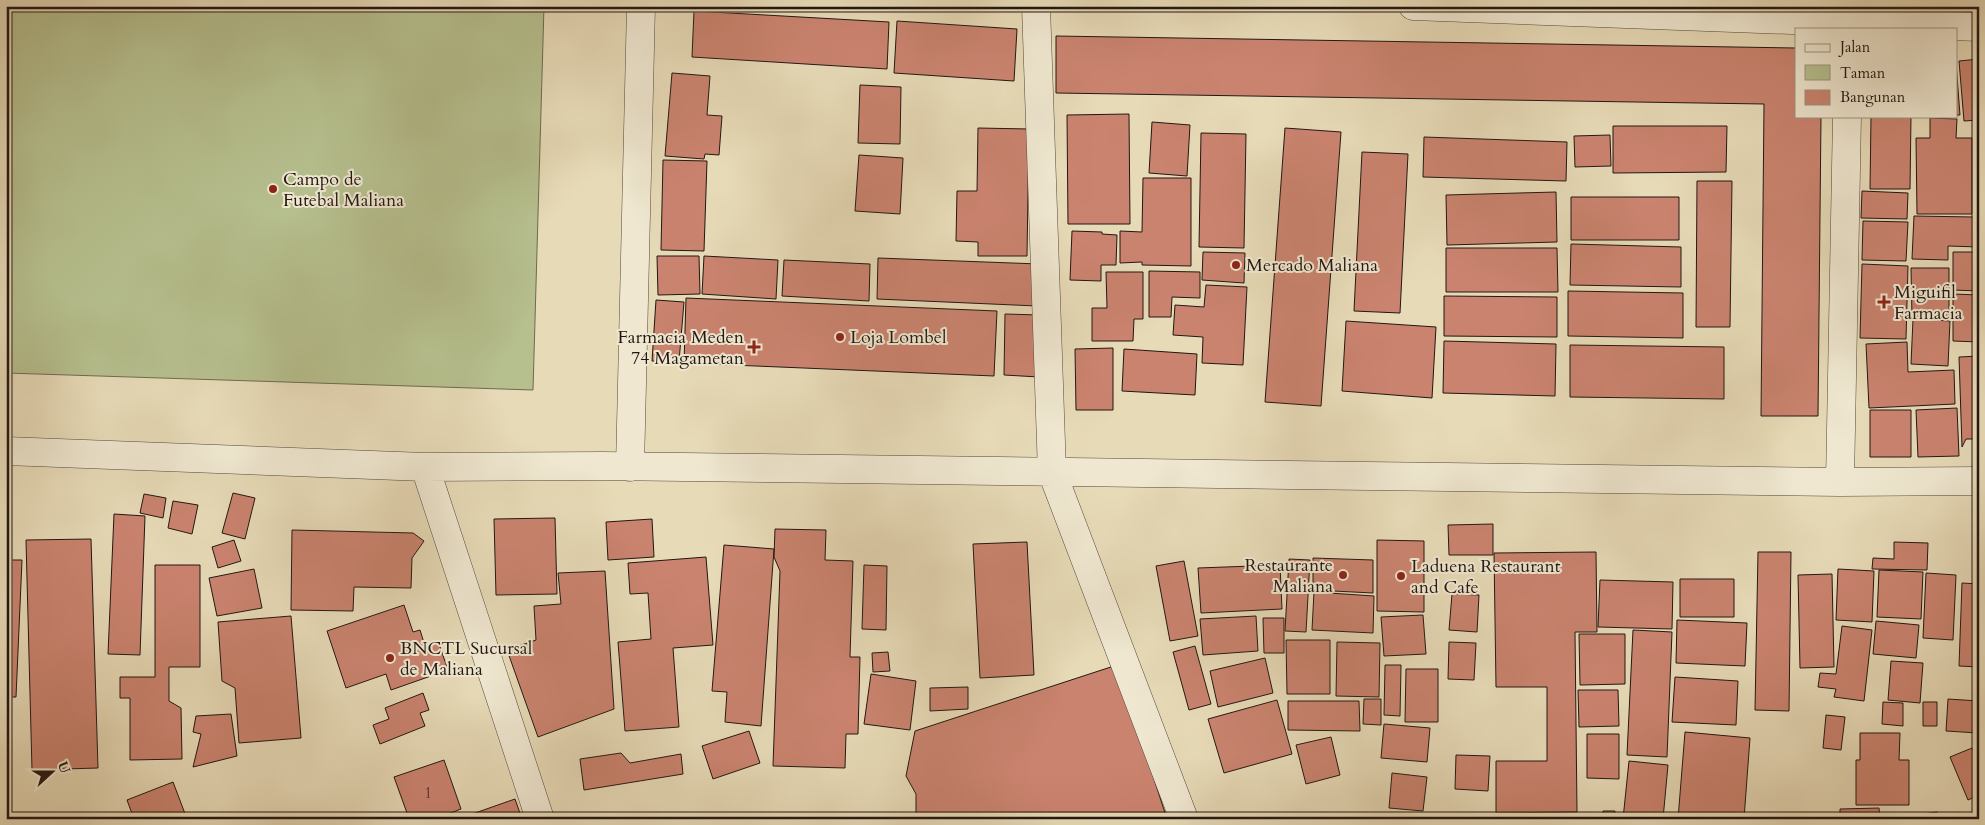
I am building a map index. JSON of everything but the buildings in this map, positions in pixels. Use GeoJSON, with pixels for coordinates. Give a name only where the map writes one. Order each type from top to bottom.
{"type":"FeatureCollection","features":[{"type":"Feature","properties":{"kind":"street"},"geometry":{"type":"LineString","coordinates":[[630,467],[641,6]]}},
{"type":"Feature","properties":{"kind":"street"},"geometry":{"type":"LineString","coordinates":[[1036,6],[1052,472],[1184,819]]}},
{"type":"Feature","properties":{"kind":"street"},"geometry":{"type":"LineString","coordinates":[[1414,6],[1849,25],[1979,27]]}},
{"type":"Feature","properties":{"kind":"street"},"geometry":{"type":"LineString","coordinates":[[1840,482],[1847,118]]}},
{"type":"Feature","properties":{"kind":"street"},"geometry":{"type":"LineString","coordinates":[[6,451],[425,467],[630,467],[1840,482],[1979,481]]}},
{"type":"Feature","properties":{"kind":"street"},"geometry":{"type":"LineString","coordinates":[[425,467],[540,819]]}},
{"type":"Feature","properties":{"kind":"green space","name":"Campo de Futebal Maliana"},"geometry":{"type":"Polygon","coordinates":[[[6,6],[544,6],[533,390],[6,373],[6,6]]]}},
{"type":"Feature","properties":{"kind":"place","name":"Campo de Futebal Maliana"},"geometry":{"type":"Point","coordinates":[273,189]}},
{"type":"Feature","properties":{"kind":"place","name":"Mercado Maliana"},"geometry":{"type":"Point","coordinates":[1236,265]}},
{"type":"Feature","properties":{"kind":"place","name":"Miguifil Farmacia"},"geometry":{"type":"Point","coordinates":[1884,302]}},
{"type":"Feature","properties":{"kind":"place","name":"Loja Lombel"},"geometry":{"type":"Point","coordinates":[840,337]}},
{"type":"Feature","properties":{"kind":"place","name":"Farmacia Meden 74 Magametan"},"geometry":{"type":"Point","coordinates":[754,347]}},
{"type":"Feature","properties":{"kind":"place","name":"Restaurante Maliana"},"geometry":{"type":"Point","coordinates":[1343,575]}},
{"type":"Feature","properties":{"kind":"place","name":"Laduena Restaurant and Cafe"},"geometry":{"type":"Point","coordinates":[1401,576]}},
{"type":"Feature","properties":{"kind":"place","name":"BNCTL Sucursal de Maliana"},"geometry":{"type":"Point","coordinates":[390,658]}}]}
